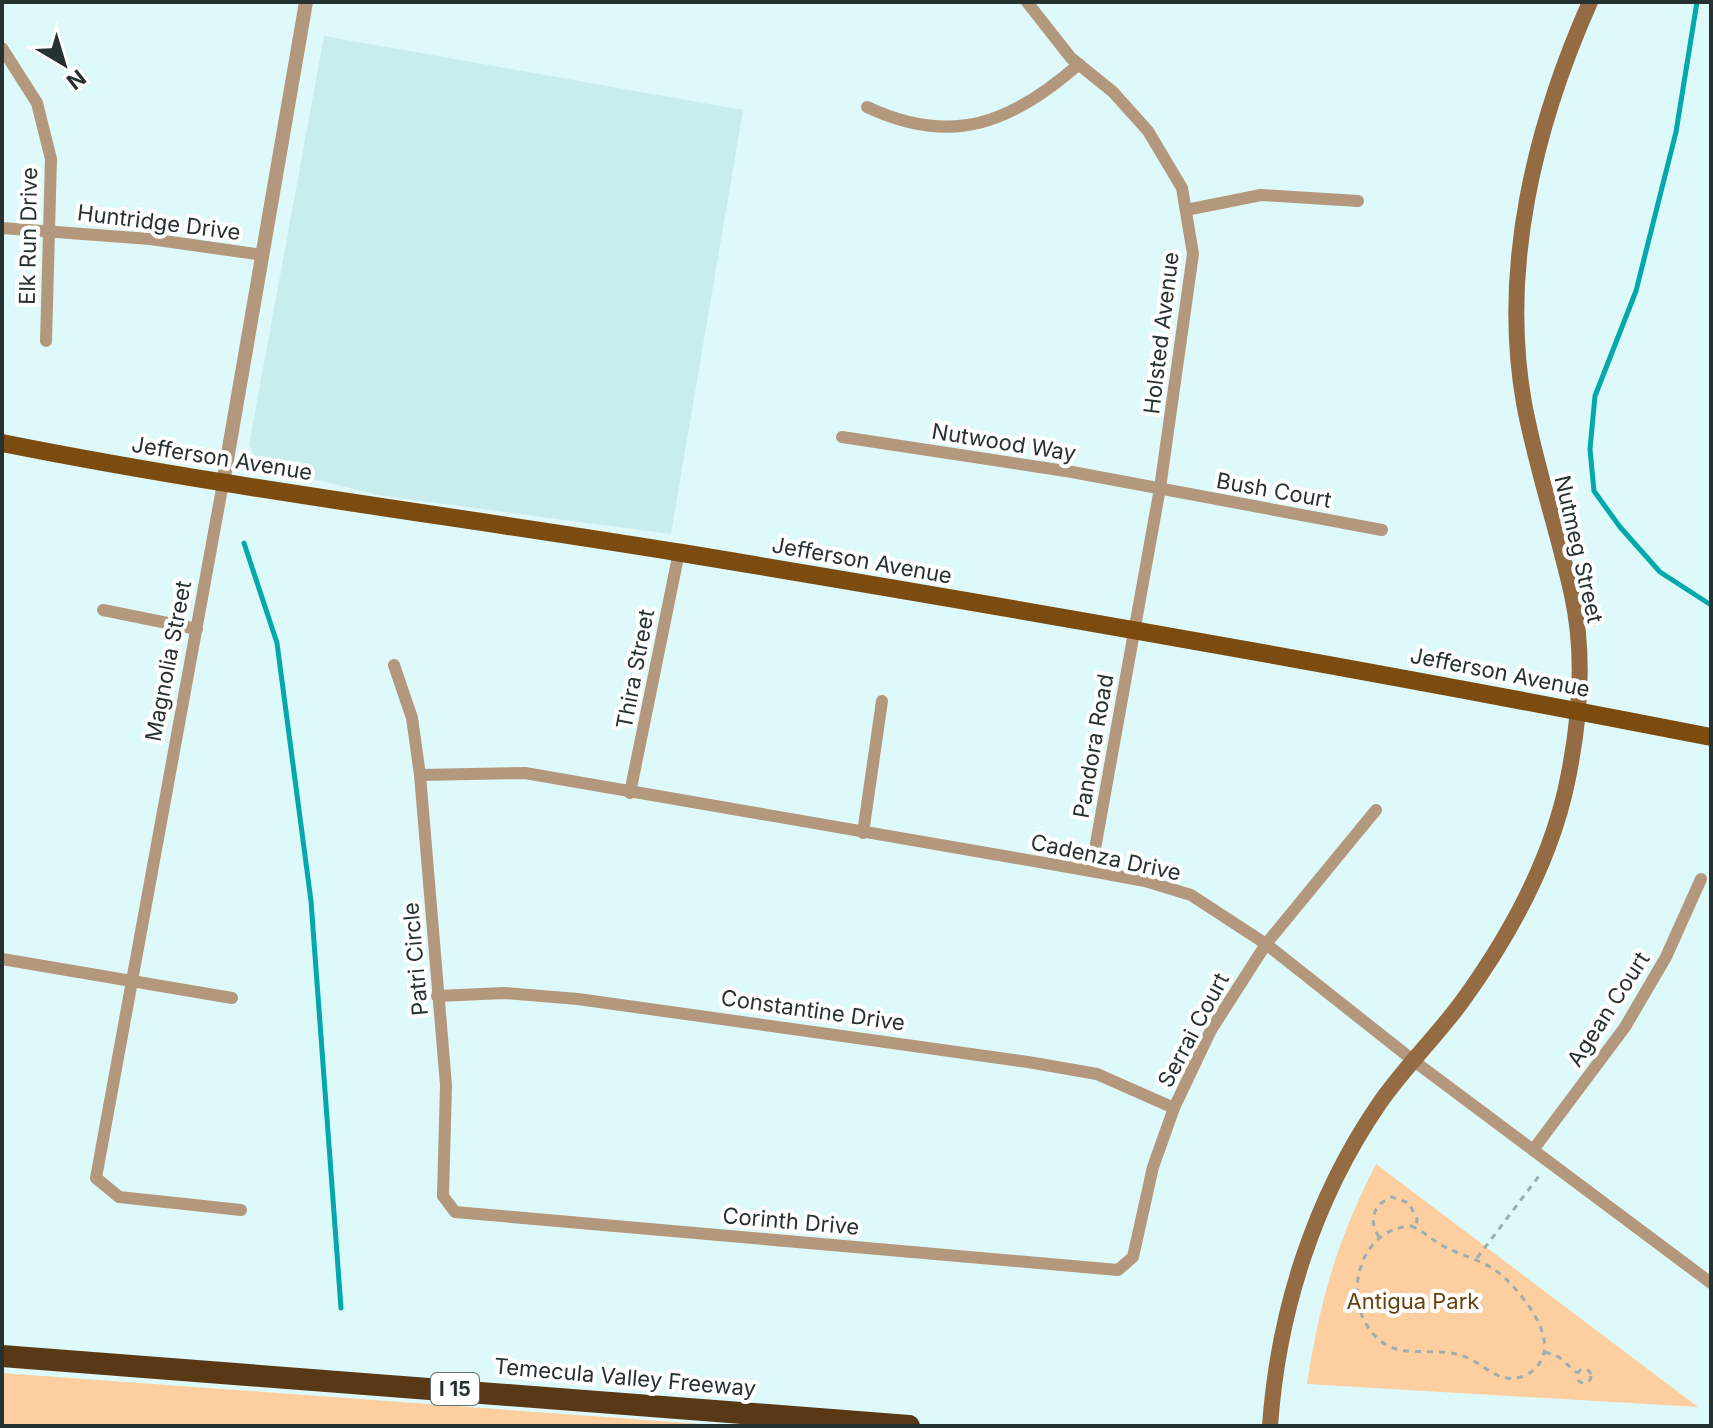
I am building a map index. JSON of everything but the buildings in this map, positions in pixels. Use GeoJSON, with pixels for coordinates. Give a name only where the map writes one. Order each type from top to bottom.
{"type":"FeatureCollection","features":[{"type":"Feature","properties":{"kind":"highway","name":"Temecula Valley Freeway"},"geometry":{"type":"LineString","coordinates":[[2,1356],[909,1426]]}},
{"type":"Feature","properties":{"kind":"main road","name":"Nutmeg Street"},"geometry":{"type":"LineString","coordinates":[[1270,1426],[1283,1329],[1310,1235],[1352,1147],[1381,1102],[1461,1003],[1510,928],[1544,856],[1568,779],[1577,711],[1580,655],[1573,597],[1537,469],[1526,412],[1517,313],[1520,239],[1542,129],[1566,56],[1590,2]]}},
{"type":"Feature","properties":{"kind":"main road","name":"Jefferson Avenue"},"geometry":{"type":"LineString","coordinates":[[2,443],[223,483],[679,552],[1134,629],[1711,737]]}},
{"type":"Feature","properties":{"kind":"street","name":"Magnolia Street"},"geometry":{"type":"LineString","coordinates":[[241,1210],[119,1197],[96,1178],[223,483],[305,2]]}},
{"type":"Feature","properties":{"kind":"street","name":"Holsted Avenue"},"geometry":{"type":"LineString","coordinates":[[1027,2],[1079,64],[1113,92],[1148,131],[1182,188],[1186,210],[1193,254],[1160,488],[1134,629]]}},
{"type":"Feature","properties":{"kind":"street","name":"Elk Run Drive"},"geometry":{"type":"LineString","coordinates":[[2,48],[37,103],[51,159],[46,341]]}},
{"type":"Feature","properties":{"kind":"street"},"geometry":{"type":"LineString","coordinates":[[867,107],[901,123],[940,129],[986,120],[1022,109],[1079,64]]}},
{"type":"Feature","properties":{"kind":"street"},"geometry":{"type":"LineString","coordinates":[[1186,210],[1261,195],[1358,201]]}},
{"type":"Feature","properties":{"kind":"street","name":"Huntridge Drive"},"geometry":{"type":"LineString","coordinates":[[2,228],[47,229],[263,255]]}},
{"type":"Feature","properties":{"kind":"street","name":"Nutwood Way"},"geometry":{"type":"LineString","coordinates":[[842,437],[1160,488]]}},
{"type":"Feature","properties":{"kind":"street","name":"Bush Court"},"geometry":{"type":"LineString","coordinates":[[1160,488],[1382,530]]}},
{"type":"Feature","properties":{"kind":"street","name":"Thira Street"},"geometry":{"type":"LineString","coordinates":[[630,793],[679,552]]}},
{"type":"Feature","properties":{"kind":"street"},"geometry":{"type":"LineString","coordinates":[[103,610],[197,629]]}},
{"type":"Feature","properties":{"kind":"street","name":"Pandora Road"},"geometry":{"type":"LineString","coordinates":[[1091,871],[1134,629]]}},
{"type":"Feature","properties":{"kind":"street","name":"Patri Circle"},"geometry":{"type":"LineString","coordinates":[[394,665],[412,718],[420,775],[446,1085],[443,1196],[455,1212],[493,1216]]}},
{"type":"Feature","properties":{"kind":"street"},"geometry":{"type":"LineString","coordinates":[[863,833],[882,701]]}},
{"type":"Feature","properties":{"kind":"street","name":"Cadenza Drive"},"geometry":{"type":"LineString","coordinates":[[420,775],[525,773],[1091,871],[1145,881],[1191,895],[1266,944],[1414,1061],[1711,1283]]}},
{"type":"Feature","properties":{"kind":"street","name":"Serrai Court"},"geometry":{"type":"LineString","coordinates":[[1087,1266],[1118,1270],[1133,1257],[1153,1167],[1174,1108],[1211,1030],[1266,944],[1376,810]]}},
{"type":"Feature","properties":{"kind":"street","name":"Agean Court"},"geometry":{"type":"LineString","coordinates":[[1533,1150],[1625,1027],[1666,957],[1701,879]]}},
{"type":"Feature","properties":{"kind":"street"},"geometry":{"type":"LineString","coordinates":[[2,959],[232,998]]}},
{"type":"Feature","properties":{"kind":"street","name":"Constantine Drive"},"geometry":{"type":"LineString","coordinates":[[437,996],[505,993],[578,999],[1028,1062],[1097,1074],[1174,1108]]}},
{"type":"Feature","properties":{"kind":"street","name":"Corinth Drive"},"geometry":{"type":"LineString","coordinates":[[493,1216],[1087,1266]]}},
{"type":"Feature","properties":{"kind":"path"},"geometry":{"type":"LineString","coordinates":[[1476,1259],[1549,1162]]}},
{"type":"Feature","properties":{"kind":"path"},"geometry":{"type":"LineString","coordinates":[[1380,1238],[1373,1228],[1374,1212],[1382,1201],[1392,1197],[1409,1203],[1415,1214],[1416,1228]]}},
{"type":"Feature","properties":{"kind":"path"},"geometry":{"type":"LineString","coordinates":[[1400,1227],[1416,1228],[1448,1249],[1476,1259],[1498,1272],[1523,1299],[1541,1331],[1545,1352],[1533,1371],[1507,1378],[1451,1352],[1402,1351],[1384,1344],[1362,1314],[1357,1287],[1359,1268],[1380,1238],[1400,1227]]}},
{"type":"Feature","properties":{"kind":"path"},"geometry":{"type":"LineString","coordinates":[[1545,1352],[1559,1357],[1577,1373]]}},
{"type":"Feature","properties":{"kind":"shaded area"},"geometry":{"type":"Polygon","coordinates":[[[324,36],[743,110],[671,534],[377,495],[259,465],[249,445],[324,36]]]}},
{"type":"Feature","properties":{"kind":"green space","name":"Antigua Park"},"geometry":{"type":"Polygon","coordinates":[[[1376,1164],[1698,1407],[1307,1384],[1324,1297],[1340,1245],[1376,1164]]]}},
{"type":"Feature","properties":{"kind":"green space"},"geometry":{"type":"Polygon","coordinates":[[[2,1373],[729,1426],[2,1426],[2,1373]]]}},
{"type":"Feature","properties":{"kind":"waterway"},"geometry":{"type":"LineString","coordinates":[[1697,2],[1676,132],[1636,291],[1595,396],[1590,449],[1594,491],[1620,527],[1660,572],[1711,605]]}},
{"type":"Feature","properties":{"kind":"waterway"},"geometry":{"type":"LineString","coordinates":[[244,543],[277,643],[311,901],[341,1308]]}}]}
